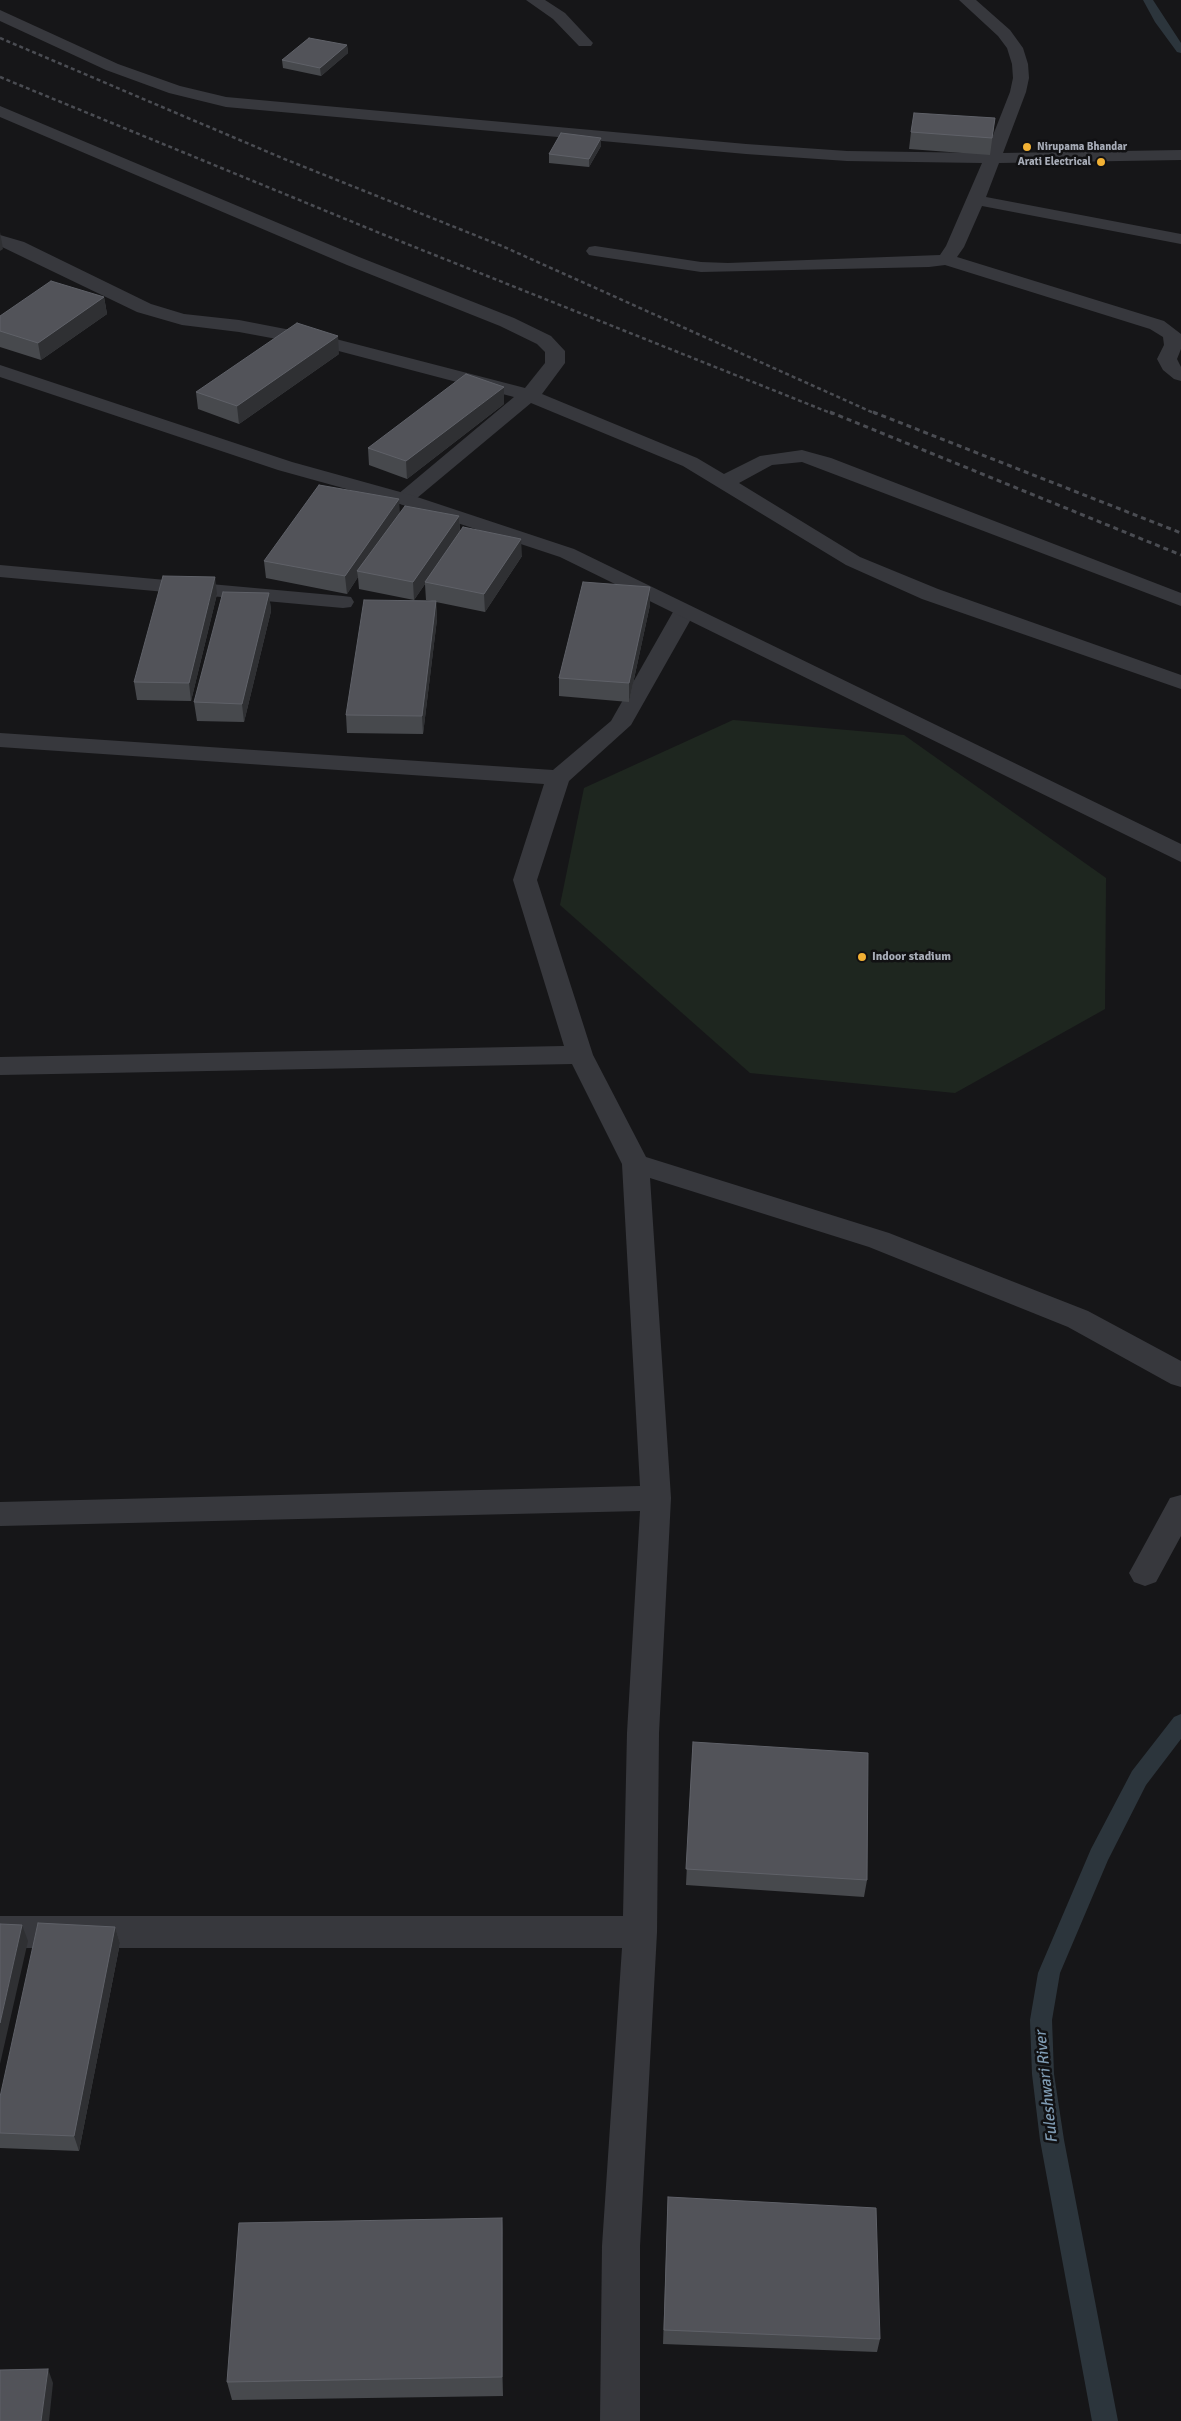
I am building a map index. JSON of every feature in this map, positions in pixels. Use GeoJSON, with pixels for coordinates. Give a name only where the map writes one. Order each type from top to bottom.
{"type":"FeatureCollection","features":[{"type":"Feature","properties":{"kind":"street"},"geometry":{"type":"LineString","coordinates":[[534,0],[560,16],[585,43]]}},
{"type":"Feature","properties":{"kind":"street"},"geometry":{"type":"LineString","coordinates":[[946,259],[955,247],[976,200],[1018,92],[1021,78],[1020,64],[1015,48],[1004,33],[967,0]]}},
{"type":"Feature","properties":{"kind":"street"},"geometry":{"type":"LineString","coordinates":[[0,15],[112,67],[175,90],[226,102],[746,149],[847,156],[993,158],[1181,155]]}},
{"type":"Feature","properties":{"kind":"street"},"geometry":{"type":"LineString","coordinates":[[0,111],[353,261],[507,322],[544,340],[555,351],[555,363],[538,387],[404,499]]}},
{"type":"Feature","properties":{"kind":"street"},"geometry":{"type":"LineString","coordinates":[[976,200],[1181,239]]}},
{"type":"Feature","properties":{"kind":"street"},"geometry":{"type":"LineString","coordinates":[[0,240],[18,246],[144,308],[182,319],[239,326],[332,344],[528,395],[690,462],[853,561],[930,594],[1181,682]]}},
{"type":"Feature","properties":{"kind":"street"},"geometry":{"type":"LineString","coordinates":[[595,251],[710,268],[929,262],[946,259],[1157,325],[1172,335],[1173,345],[1167,359],[1173,370],[1181,375]]}},
{"type":"Feature","properties":{"kind":"street"},"geometry":{"type":"LineString","coordinates":[[0,371],[285,466],[404,499],[567,554],[1181,854]]}},
{"type":"Feature","properties":{"kind":"street"},"geometry":{"type":"LineString","coordinates":[[723,483],[767,460],[802,456],[824,462],[1181,600]]}},
{"type":"Feature","properties":{"kind":"street"},"geometry":{"type":"LineString","coordinates":[[0,571],[344,602]]}},
{"type":"Feature","properties":{"kind":"street"},"geometry":{"type":"LineString","coordinates":[[620,2421],[621,2246],[640,1932],[643,1733],[656,1498],[636,1164],[580,1055],[525,880],[558,778],[620,724],[684,612]]}},
{"type":"Feature","properties":{"kind":"street"},"geometry":{"type":"LineString","coordinates":[[0,740],[558,778]]}},
{"type":"Feature","properties":{"kind":"street"},"geometry":{"type":"LineString","coordinates":[[0,1066],[580,1055]]}},
{"type":"Feature","properties":{"kind":"street"},"geometry":{"type":"LineString","coordinates":[[636,1164],[888,1244],[1078,1319],[1181,1376]]}},
{"type":"Feature","properties":{"kind":"street"},"geometry":{"type":"LineString","coordinates":[[0,1514],[656,1498]]}},
{"type":"Feature","properties":{"kind":"street"},"geometry":{"type":"LineString","coordinates":[[1145,1573],[1181,1507]]}},
{"type":"Feature","properties":{"kind":"street"},"geometry":{"type":"LineString","coordinates":[[0,1932],[640,1932]]}},
{"type":"Feature","properties":{"kind":"shaded area","name":"Indoor stadium"},"geometry":{"type":"Polygon","coordinates":[[[733,720],[904,735],[1106,878],[1105,1009],[955,1093],[750,1073],[560,905],[584,788],[733,720]]]}},
{"type":"Feature","properties":{"kind":"building"},"geometry":{"type":"Polygon","coordinates":[[[309,38],[347,45],[320,68],[282,60],[309,38]]]}},
{"type":"Feature","properties":{"kind":"building"},"geometry":{"type":"Polygon","coordinates":[[[914,113],[995,118],[992,138],[911,132],[914,113]]]}},
{"type":"Feature","properties":{"kind":"building"},"geometry":{"type":"Polygon","coordinates":[[[561,133],[601,138],[589,159],[549,154],[561,133]]]}},
{"type":"Feature","properties":{"kind":"building"},"geometry":{"type":"Polygon","coordinates":[[[51,281],[104,297],[38,343],[0,331],[0,316],[51,281]]]}},
{"type":"Feature","properties":{"kind":"building"},"geometry":{"type":"Polygon","coordinates":[[[297,323],[338,336],[237,406],[196,392],[297,323]]]}},
{"type":"Feature","properties":{"kind":"building"},"geometry":{"type":"Polygon","coordinates":[[[466,374],[504,387],[406,461],[368,448],[466,374]]]}},
{"type":"Feature","properties":{"kind":"building"},"geometry":{"type":"Polygon","coordinates":[[[319,485],[399,499],[345,576],[264,561],[319,485]]]}},
{"type":"Feature","properties":{"kind":"building"},"geometry":{"type":"Polygon","coordinates":[[[405,506],[459,516],[413,582],[357,571],[405,506]]]}},
{"type":"Feature","properties":{"kind":"building"},"geometry":{"type":"Polygon","coordinates":[[[463,527],[521,539],[484,594],[425,582],[463,527]]]}},
{"type":"Feature","properties":{"kind":"building"},"geometry":{"type":"Polygon","coordinates":[[[163,576],[215,577],[189,683],[134,682],[163,576]]]}},
{"type":"Feature","properties":{"kind":"building"},"geometry":{"type":"Polygon","coordinates":[[[583,582],[650,587],[629,683],[559,678],[583,582]]]}},
{"type":"Feature","properties":{"kind":"building"},"geometry":{"type":"Polygon","coordinates":[[[223,592],[269,593],[242,704],[194,702],[223,592]]]}},
{"type":"Feature","properties":{"kind":"building"},"geometry":{"type":"Polygon","coordinates":[[[364,600],[436,601],[422,716],[346,715],[364,600]]]}},
{"type":"Feature","properties":{"kind":"building"},"geometry":{"type":"Polygon","coordinates":[[[693,1742],[868,1753],[867,1880],[686,1869],[693,1742]]]}},
{"type":"Feature","properties":{"kind":"building"},"geometry":{"type":"Polygon","coordinates":[[[38,1923],[115,1927],[74,2136],[0,2133],[0,2097],[38,1923]]]}},
{"type":"Feature","properties":{"kind":"building"},"geometry":{"type":"Polygon","coordinates":[[[0,1924],[22,1925],[0,2023],[0,1924]]]}},
{"type":"Feature","properties":{"kind":"building"},"geometry":{"type":"Polygon","coordinates":[[[668,2197],[876,2208],[880,2339],[664,2330],[668,2197]]]}},
{"type":"Feature","properties":{"kind":"building"},"geometry":{"type":"Polygon","coordinates":[[[502,2218],[502,2377],[227,2382],[239,2223],[502,2218]]]}},
{"type":"Feature","properties":{"kind":"building"},"geometry":{"type":"Polygon","coordinates":[[[48,2369],[41,2421],[0,2421],[0,2370],[48,2369]]]}},
{"type":"Feature","properties":{"kind":"waterway","name":"Fuleshwari River"},"geometry":{"type":"LineString","coordinates":[[1148,0],[1159,20],[1181,50]]}},
{"type":"Feature","properties":{"kind":"waterway","name":"Fuleshwari River"},"geometry":{"type":"LineString","coordinates":[[1105,2421],[1052,2140],[1043,2074],[1041,2020],[1049,1973],[1099,1856],[1139,1778],[1181,1723]]}},
{"type":"Feature","properties":{"kind":"railway"},"geometry":{"type":"LineString","coordinates":[[0,38],[282,158],[502,246],[876,414]]}},
{"type":"Feature","properties":{"kind":"railway"},"geometry":{"type":"LineString","coordinates":[[0,77],[382,234],[833,414]]}},
{"type":"Feature","properties":{"kind":"railway"},"geometry":{"type":"LineString","coordinates":[[830,412],[1181,555]]}},
{"type":"Feature","properties":{"kind":"railway"},"geometry":{"type":"LineString","coordinates":[[873,412],[1181,533]]}},
{"type":"Feature","properties":{"kind":"place","name":"Nirupama Bhandar"},"geometry":{"type":"Point","coordinates":[1027,147]}},
{"type":"Feature","properties":{"kind":"place","name":"Arati Electrical"},"geometry":{"type":"Point","coordinates":[1101,162]}},
{"type":"Feature","properties":{"kind":"place","name":"Indoor stadium"},"geometry":{"type":"Point","coordinates":[862,957]}}]}
